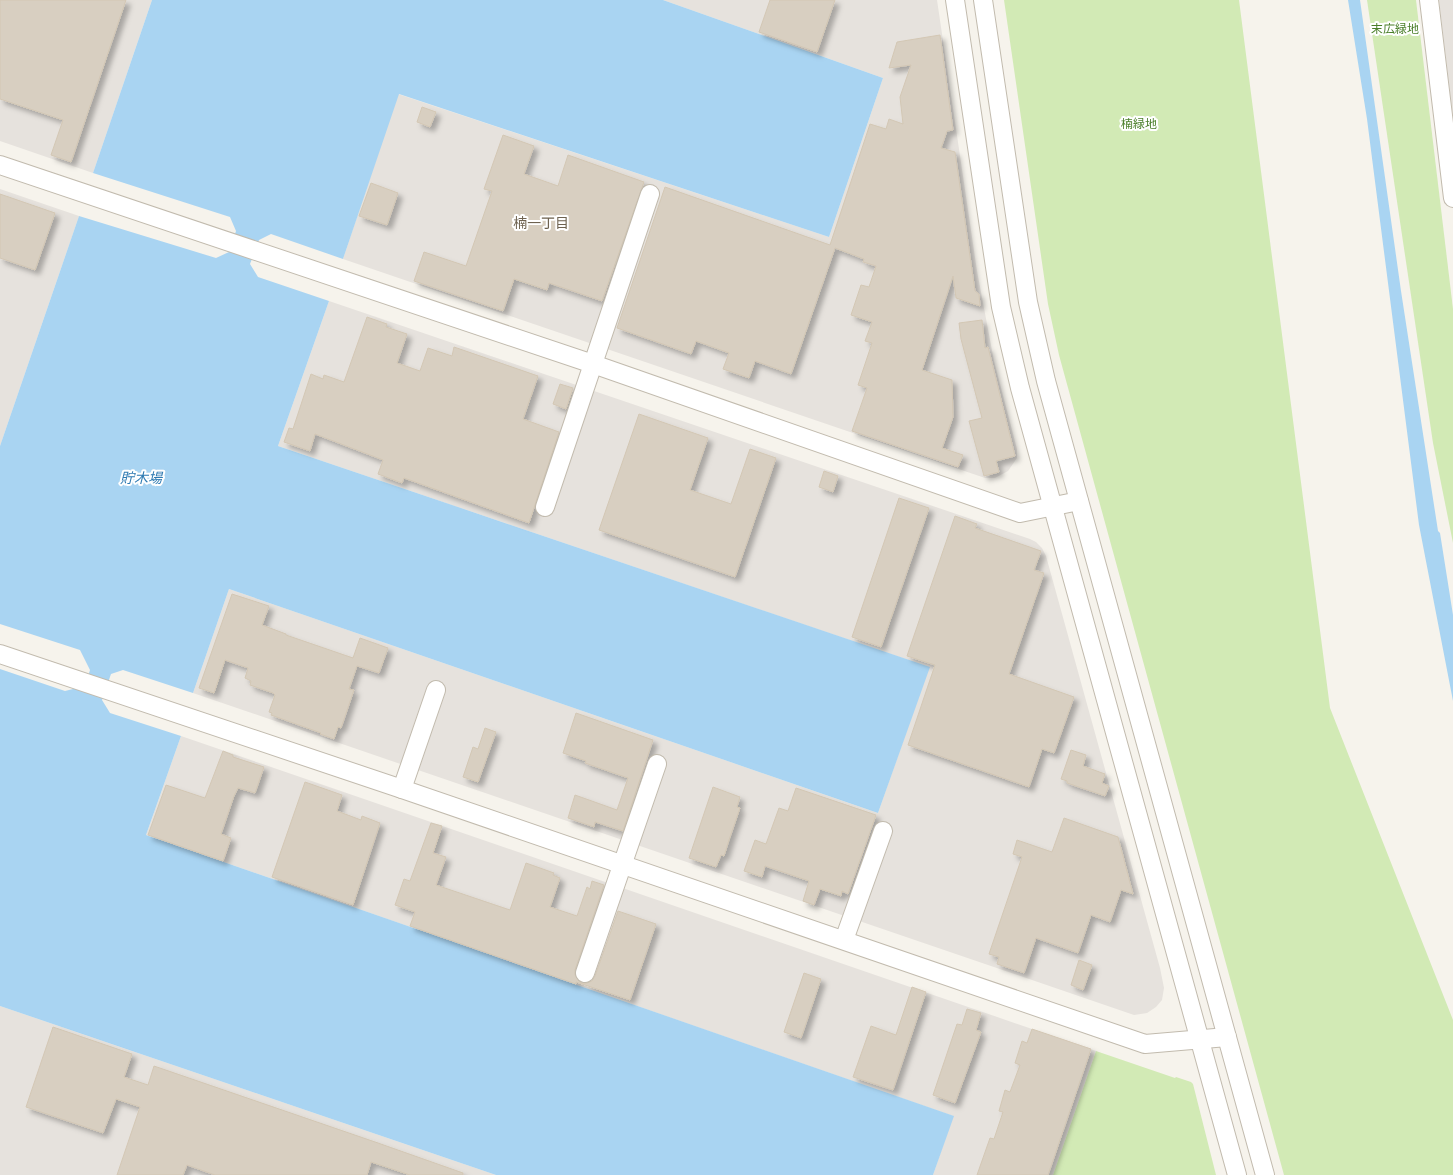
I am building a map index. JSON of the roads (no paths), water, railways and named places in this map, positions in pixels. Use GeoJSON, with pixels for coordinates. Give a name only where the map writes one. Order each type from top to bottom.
{"type":"FeatureCollection","features":[{"type":"Feature","properties":{"kind":"street"},"geometry":{"type":"LineString","coordinates":[[955,0],[1002,307],[1020,388],[1237,1175]]}},
{"type":"Feature","properties":{"kind":"street"},"geometry":{"type":"LineString","coordinates":[[983,0],[1028,302],[1046,381],[1265,1175]]}},
{"type":"Feature","properties":{"kind":"street"},"geometry":{"type":"LineString","coordinates":[[1429,0],[1453,198]]}},
{"type":"Feature","properties":{"kind":"street"},"geometry":{"type":"LineString","coordinates":[[0,165],[593,364],[1020,513],[1079,501]]}},
{"type":"Feature","properties":{"kind":"street"},"geometry":{"type":"LineString","coordinates":[[545,508],[650,194]]}},
{"type":"Feature","properties":{"kind":"street"},"geometry":{"type":"LineString","coordinates":[[0,654],[402,789],[1145,1044],[1227,1037]]}},
{"type":"Feature","properties":{"kind":"street"},"geometry":{"type":"LineString","coordinates":[[402,789],[436,690]]}},
{"type":"Feature","properties":{"kind":"street"},"geometry":{"type":"LineString","coordinates":[[585,973],[657,764]]}},
{"type":"Feature","properties":{"kind":"street"},"geometry":{"type":"LineString","coordinates":[[844,940],[884,831]]}},
{"type":"Feature","properties":{"kind":"water","name":"貯木場"},"geometry":{"type":"Polygon","coordinates":[[[152,0],[663,0],[883,78],[829,237],[399,94],[343,259],[271,234],[259,240],[250,264],[258,277],[329,301],[278,446],[930,667],[878,813],[229,589],[193,693],[123,670],[111,674],[102,700],[110,713],[181,736],[146,835],[954,1116],[933,1175],[496,1175],[0,1006],[0,669],[65,691],[85,686],[90,670],[80,650],[0,624],[0,446],[79,216],[216,258],[229,252],[236,231],[230,217],[93,173],[152,0]]]}},
{"type":"Feature","properties":{"kind":"water"},"geometry":{"type":"Polygon","coordinates":[[[1348,0],[1360,0],[1401,291],[1453,615],[1453,701],[1419,525],[1367,119],[1348,0]]]}},
{"type":"Feature","properties":{"kind":"district","name":"楠一丁目"},"geometry":{"type":"Point","coordinates":[541,223]}},
{"type":"Feature","properties":{"kind":"park label","name":"末広緑地"},"geometry":{"type":"Point","coordinates":[1395,28]}},
{"type":"Feature","properties":{"kind":"park label","name":"楠緑地"},"geometry":{"type":"Point","coordinates":[1139,123]}}]}
